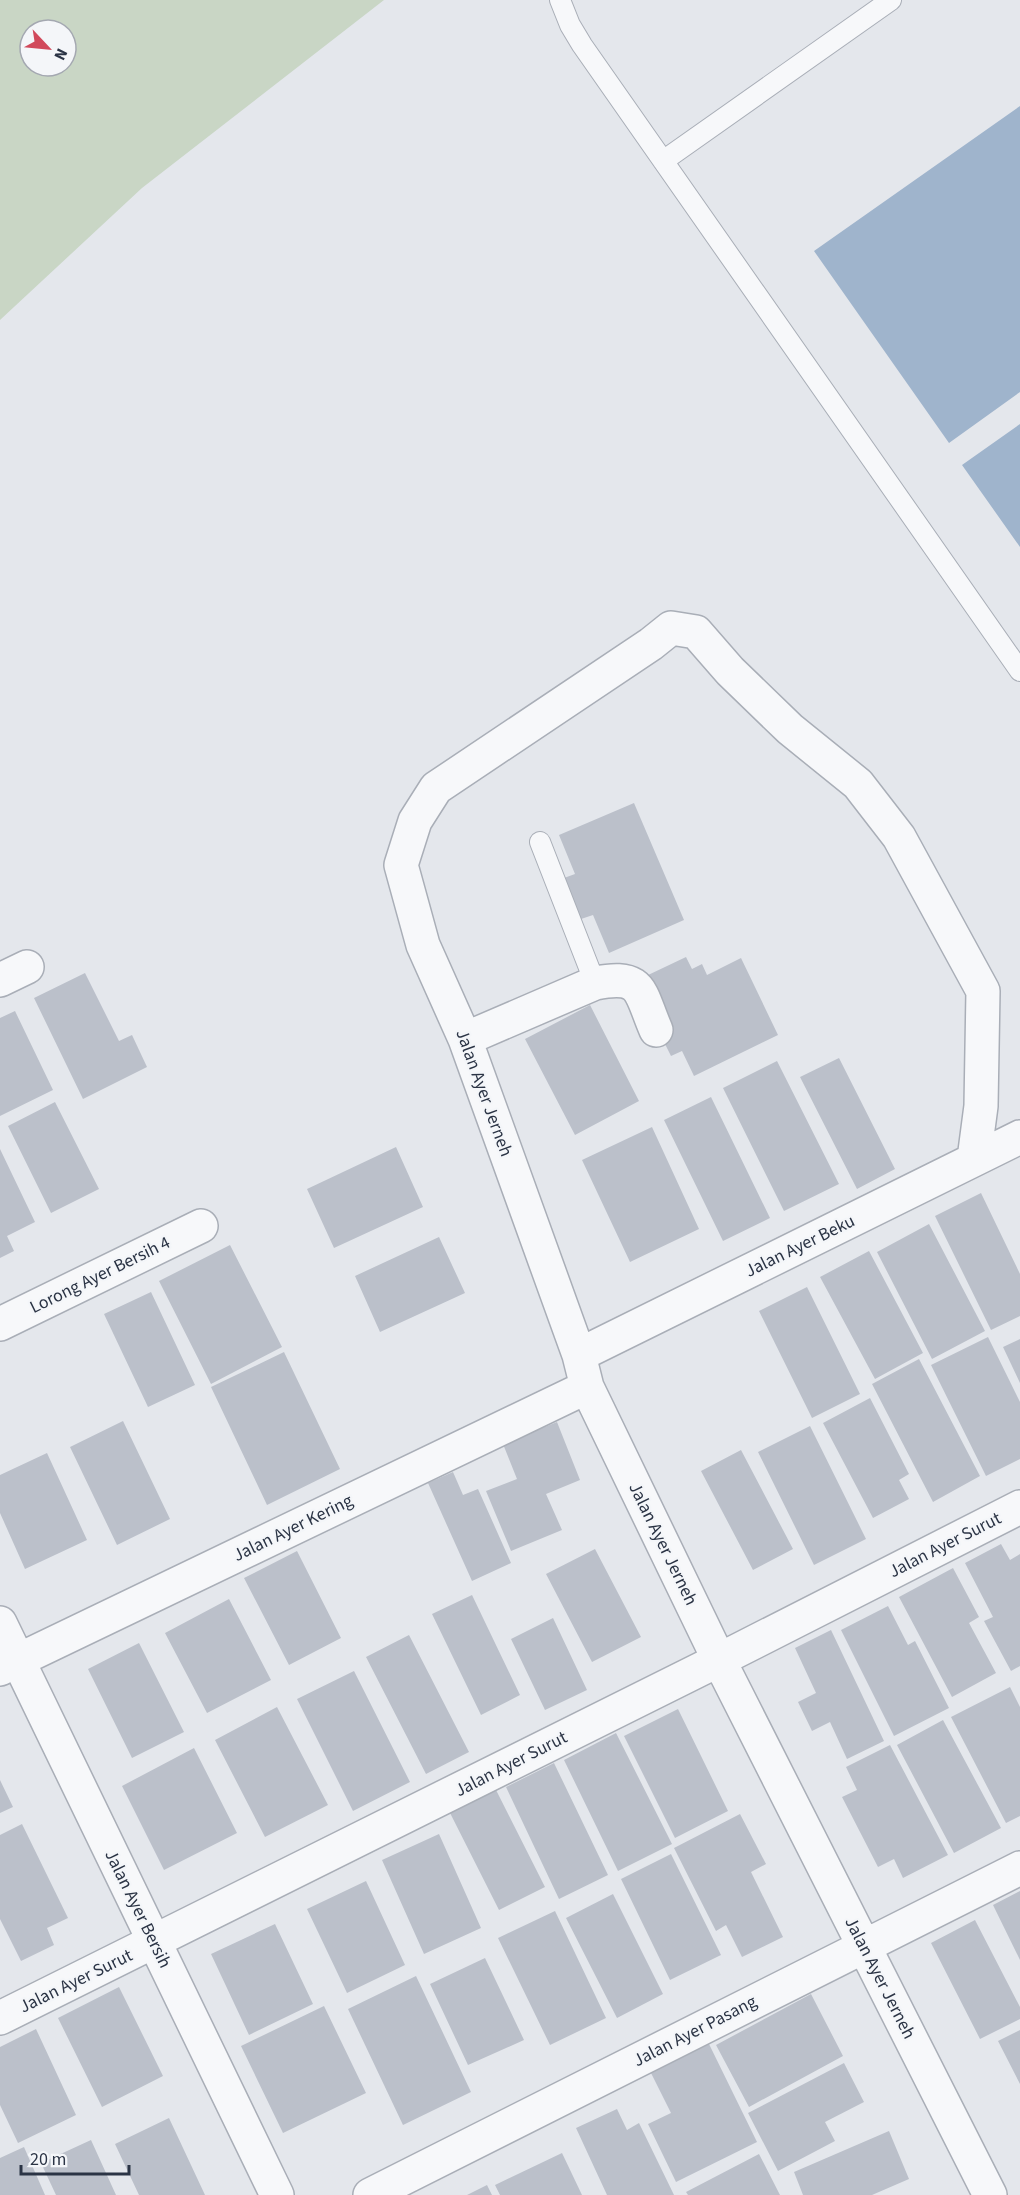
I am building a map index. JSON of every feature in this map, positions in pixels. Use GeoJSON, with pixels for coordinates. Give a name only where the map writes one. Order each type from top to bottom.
{"type":"FeatureCollection","features":[{"type":"Feature","properties":{"kind":"street","name":"Jalan Ayer Jerneh"},"geometry":{"type":"LineString","coordinates":[[974,1159],[981,1106],[983,991],[899,837],[858,784],[790,729],[730,671],[696,632],[671,628],[651,644],[436,788],[416,821],[401,865],[423,945],[465,1039],[579,1355],[587,1387],[719,1660],[990,2195]]}},
{"type":"Feature","properties":{"kind":"street"},"geometry":{"type":"LineString","coordinates":[[465,1039],[595,983],[617,979],[630,982],[637,987],[656,1030]]}},
{"type":"Feature","properties":{"kind":"street","name":"Jalan Ayer Beku"},"geometry":{"type":"LineString","coordinates":[[579,1355],[1020,1137]]}},
{"type":"Feature","properties":{"kind":"street","name":"Lorong Ayer Bersih 4"},"geometry":{"type":"LineString","coordinates":[[0,1324],[201,1226]]}},
{"type":"Feature","properties":{"kind":"street","name":"Jalan Ayer Kering"},"geometry":{"type":"LineString","coordinates":[[9,1664],[587,1387]]}},
{"type":"Feature","properties":{"kind":"street","name":"Jalan Ayer Surut"},"geometry":{"type":"LineString","coordinates":[[0,2018],[719,1660],[1020,1507]]}},
{"type":"Feature","properties":{"kind":"street","name":"Jalan Ayer Bersih"},"geometry":{"type":"LineString","coordinates":[[0,1623],[9,1664],[154,1942],[277,2195]]}},
{"type":"Feature","properties":{"kind":"street","name":"Jalan Ayer Pasang"},"geometry":{"type":"LineString","coordinates":[[370,2195],[1020,1868]]}},
{"type":"Feature","properties":{"kind":"lane"},"geometry":{"type":"LineString","coordinates":[[561,0],[570,25],[582,45],[1020,671]]}},
{"type":"Feature","properties":{"kind":"lane"},"geometry":{"type":"LineString","coordinates":[[663,161],[891,0]]}},
{"type":"Feature","properties":{"kind":"lane"},"geometry":{"type":"LineString","coordinates":[[540,842],[595,983]]}},
{"type":"Feature","properties":{"kind":"green space"},"geometry":{"type":"Polygon","coordinates":[[[0,0],[384,0],[142,188],[0,320],[0,0]]]}},
{"type":"Feature","properties":{"kind":"water"},"geometry":{"type":"Polygon","coordinates":[[[1020,106],[1020,392],[949,443],[814,251],[1020,106]]]}},
{"type":"Feature","properties":{"kind":"water"},"geometry":{"type":"Polygon","coordinates":[[[1020,424],[1020,547],[962,465],[1020,424]]]}},
{"type":"Feature","properties":{"kind":"building"},"geometry":{"type":"Polygon","coordinates":[[[634,803],[684,920],[609,953],[593,915],[581,919],[564,878],[575,874],[559,835],[634,803]]]}},
{"type":"Feature","properties":{"kind":"building"},"geometry":{"type":"Polygon","coordinates":[[[686,957],[692,969],[702,964],[707,975],[741,958],[778,1035],[694,1076],[682,1051],[671,1056],[657,1028],[646,976],[686,957]]]}},
{"type":"Feature","properties":{"kind":"building"},"geometry":{"type":"Polygon","coordinates":[[[85,973],[119,1041],[132,1035],[147,1067],[83,1099],[34,998],[85,973]]]}},
{"type":"Feature","properties":{"kind":"building"},"geometry":{"type":"Polygon","coordinates":[[[590,1005],[639,1101],[575,1135],[525,1039],[590,1005]]]}},
{"type":"Feature","properties":{"kind":"building"},"geometry":{"type":"Polygon","coordinates":[[[15,1011],[53,1090],[0,1116],[0,1018],[15,1011]]]}},
{"type":"Feature","properties":{"kind":"building"},"geometry":{"type":"Polygon","coordinates":[[[839,1058],[895,1169],[857,1189],[800,1077],[839,1058]]]}},
{"type":"Feature","properties":{"kind":"building"},"geometry":{"type":"Polygon","coordinates":[[[777,1061],[839,1184],[784,1211],[723,1088],[777,1061]]]}},
{"type":"Feature","properties":{"kind":"building"},"geometry":{"type":"Polygon","coordinates":[[[711,1097],[770,1218],[723,1241],[664,1120],[711,1097]]]}},
{"type":"Feature","properties":{"kind":"building"},"geometry":{"type":"Polygon","coordinates":[[[55,1102],[99,1189],[51,1213],[8,1126],[55,1102]]]}},
{"type":"Feature","properties":{"kind":"building"},"geometry":{"type":"Polygon","coordinates":[[[652,1127],[699,1229],[630,1262],[582,1160],[652,1127]]]}},
{"type":"Feature","properties":{"kind":"building"},"geometry":{"type":"Polygon","coordinates":[[[396,1147],[423,1207],[334,1248],[307,1189],[396,1147]]]}},
{"type":"Feature","properties":{"kind":"building"},"geometry":{"type":"Polygon","coordinates":[[[0,1149],[35,1222],[7,1236],[14,1251],[0,1258],[0,1149]]]}},
{"type":"Feature","properties":{"kind":"building"},"geometry":{"type":"Polygon","coordinates":[[[981,1193],[1020,1274],[1020,1316],[991,1330],[935,1216],[981,1193]]]}},
{"type":"Feature","properties":{"kind":"building"},"geometry":{"type":"Polygon","coordinates":[[[929,1224],[985,1331],[932,1359],[877,1252],[929,1224]]]}},
{"type":"Feature","properties":{"kind":"building"},"geometry":{"type":"Polygon","coordinates":[[[439,1237],[465,1293],[380,1332],[355,1276],[439,1237]]]}},
{"type":"Feature","properties":{"kind":"building"},"geometry":{"type":"Polygon","coordinates":[[[230,1245],[282,1347],[211,1384],[159,1281],[230,1245]]]}},
{"type":"Feature","properties":{"kind":"building"},"geometry":{"type":"Polygon","coordinates":[[[869,1251],[923,1353],[875,1379],[820,1277],[869,1251]]]}},
{"type":"Feature","properties":{"kind":"building"},"geometry":{"type":"Polygon","coordinates":[[[807,1287],[860,1394],[812,1418],[759,1311],[807,1287]]]}},
{"type":"Feature","properties":{"kind":"building"},"geometry":{"type":"Polygon","coordinates":[[[151,1292],[195,1385],[148,1407],[104,1314],[151,1292]]]}},
{"type":"Feature","properties":{"kind":"building"},"geometry":{"type":"Polygon","coordinates":[[[988,1337],[1020,1402],[1020,1459],[986,1476],[931,1365],[988,1337]]]}},
{"type":"Feature","properties":{"kind":"building"},"geometry":{"type":"Polygon","coordinates":[[[1020,1339],[1020,1383],[1003,1347],[1020,1339]]]}},
{"type":"Feature","properties":{"kind":"building"},"geometry":{"type":"Polygon","coordinates":[[[284,1352],[340,1469],[267,1505],[211,1387],[284,1352]]]}},
{"type":"Feature","properties":{"kind":"building"},"geometry":{"type":"Polygon","coordinates":[[[919,1359],[980,1476],[933,1502],[872,1384],[919,1359]]]}},
{"type":"Feature","properties":{"kind":"building"},"geometry":{"type":"Polygon","coordinates":[[[870,1398],[909,1474],[899,1480],[909,1499],[873,1518],[823,1423],[870,1398]]]}},
{"type":"Feature","properties":{"kind":"building"},"geometry":{"type":"Polygon","coordinates":[[[123,1421],[170,1519],[117,1545],[70,1447],[123,1421]]]}},
{"type":"Feature","properties":{"kind":"building"},"geometry":{"type":"Polygon","coordinates":[[[557,1422],[580,1480],[546,1494],[562,1530],[511,1551],[486,1491],[517,1479],[503,1444],[557,1422]]]}},
{"type":"Feature","properties":{"kind":"building"},"geometry":{"type":"Polygon","coordinates":[[[810,1426],[866,1539],[814,1565],[758,1452],[810,1426]]]}},
{"type":"Feature","properties":{"kind":"building"},"geometry":{"type":"Polygon","coordinates":[[[741,1450],[793,1549],[753,1570],[701,1471],[741,1450]]]}},
{"type":"Feature","properties":{"kind":"building"},"geometry":{"type":"Polygon","coordinates":[[[47,1453],[87,1540],[25,1569],[0,1513],[0,1475],[47,1453]]]}},
{"type":"Feature","properties":{"kind":"building"},"geometry":{"type":"Polygon","coordinates":[[[453,1472],[463,1495],[478,1489],[511,1563],[472,1581],[428,1483],[453,1472]]]}},
{"type":"Feature","properties":{"kind":"building"},"geometry":{"type":"Polygon","coordinates":[[[1001,1544],[1010,1560],[1020,1554],[1020,1666],[1011,1671],[984,1621],[993,1617],[965,1563],[1001,1544]]]}},
{"type":"Feature","properties":{"kind":"building"},"geometry":{"type":"Polygon","coordinates":[[[595,1549],[641,1637],[592,1662],[546,1574],[595,1549]]]}},
{"type":"Feature","properties":{"kind":"building"},"geometry":{"type":"Polygon","coordinates":[[[297,1551],[341,1638],[289,1665],[244,1578],[297,1551]]]}},
{"type":"Feature","properties":{"kind":"building"},"geometry":{"type":"Polygon","coordinates":[[[953,1568],[979,1617],[969,1623],[996,1673],[952,1697],[899,1597],[953,1568]]]}},
{"type":"Feature","properties":{"kind":"building"},"geometry":{"type":"Polygon","coordinates":[[[472,1595],[520,1695],[481,1715],[432,1614],[472,1595]]]}},
{"type":"Feature","properties":{"kind":"building"},"geometry":{"type":"Polygon","coordinates":[[[229,1599],[271,1680],[207,1713],[165,1633],[229,1599]]]}},
{"type":"Feature","properties":{"kind":"building"},"geometry":{"type":"Polygon","coordinates":[[[888,1606],[908,1645],[915,1641],[949,1708],[894,1736],[841,1630],[888,1606]]]}},
{"type":"Feature","properties":{"kind":"building"},"geometry":{"type":"Polygon","coordinates":[[[553,1618],[587,1690],[545,1710],[511,1639],[553,1618]]]}},
{"type":"Feature","properties":{"kind":"building"},"geometry":{"type":"Polygon","coordinates":[[[831,1630],[884,1741],[847,1759],[830,1722],[812,1731],[798,1702],[816,1693],[795,1648],[831,1630]]]}},
{"type":"Feature","properties":{"kind":"building"},"geometry":{"type":"Polygon","coordinates":[[[409,1635],[469,1752],[426,1774],[366,1657],[409,1635]]]}},
{"type":"Feature","properties":{"kind":"building"},"geometry":{"type":"Polygon","coordinates":[[[139,1643],[184,1732],[132,1758],[88,1669],[139,1643]]]}},
{"type":"Feature","properties":{"kind":"building"},"geometry":{"type":"Polygon","coordinates":[[[354,1671],[410,1782],[353,1811],[297,1699],[354,1671]]]}},
{"type":"Feature","properties":{"kind":"building"},"geometry":{"type":"Polygon","coordinates":[[[1010,1687],[1020,1707],[1020,1816],[1006,1823],[951,1717],[1010,1687]]]}},
{"type":"Feature","properties":{"kind":"building"},"geometry":{"type":"Polygon","coordinates":[[[277,1707],[328,1805],[265,1837],[215,1740],[277,1707]]]}},
{"type":"Feature","properties":{"kind":"building"},"geometry":{"type":"Polygon","coordinates":[[[678,1709],[728,1811],[675,1838],[624,1736],[678,1709]]]}},
{"type":"Feature","properties":{"kind":"building"},"geometry":{"type":"Polygon","coordinates":[[[943,1720],[1001,1828],[954,1853],[897,1745],[943,1720]]]}},
{"type":"Feature","properties":{"kind":"building"},"geometry":{"type":"Polygon","coordinates":[[[616,1733],[672,1844],[618,1871],[564,1760],[616,1733]]]}},
{"type":"Feature","properties":{"kind":"building"},"geometry":{"type":"Polygon","coordinates":[[[890,1745],[948,1855],[903,1878],[894,1859],[878,1867],[842,1797],[857,1790],[846,1767],[890,1745]]]}},
{"type":"Feature","properties":{"kind":"building"},"geometry":{"type":"Polygon","coordinates":[[[194,1748],[237,1833],[164,1870],[122,1786],[194,1748]]]}},
{"type":"Feature","properties":{"kind":"building"},"geometry":{"type":"Polygon","coordinates":[[[554,1763],[608,1875],[559,1899],[506,1787],[554,1763]]]}},
{"type":"Feature","properties":{"kind":"building"},"geometry":{"type":"Polygon","coordinates":[[[0,1780],[13,1807],[0,1813],[0,1780]]]}},
{"type":"Feature","properties":{"kind":"building"},"geometry":{"type":"Polygon","coordinates":[[[493,1784],[545,1887],[499,1910],[447,1807],[493,1784]]]}},
{"type":"Feature","properties":{"kind":"building"},"geometry":{"type":"Polygon","coordinates":[[[740,1814],[766,1864],[751,1872],[783,1937],[742,1957],[726,1925],[716,1931],[674,1848],[740,1814]]]}},
{"type":"Feature","properties":{"kind":"building"},"geometry":{"type":"Polygon","coordinates":[[[22,1824],[68,1918],[47,1928],[54,1945],[21,1961],[0,1919],[0,1835],[22,1824]]]}},
{"type":"Feature","properties":{"kind":"building"},"geometry":{"type":"Polygon","coordinates":[[[439,1834],[481,1928],[424,1954],[382,1860],[439,1834]]]}},
{"type":"Feature","properties":{"kind":"building"},"geometry":{"type":"Polygon","coordinates":[[[671,1854],[721,1955],[670,1980],[621,1879],[671,1854]]]}},
{"type":"Feature","properties":{"kind":"building"},"geometry":{"type":"Polygon","coordinates":[[[366,1881],[405,1965],[347,1993],[307,1909],[366,1881]]]}},
{"type":"Feature","properties":{"kind":"building"},"geometry":{"type":"Polygon","coordinates":[[[1020,1891],[1020,1960],[993,1905],[1020,1891]]]}},
{"type":"Feature","properties":{"kind":"building"},"geometry":{"type":"Polygon","coordinates":[[[613,1894],[663,1994],[617,2018],[566,1918],[613,1894]]]}},
{"type":"Feature","properties":{"kind":"building"},"geometry":{"type":"Polygon","coordinates":[[[555,1911],[606,2018],[550,2045],[498,1938],[555,1911]]]}},
{"type":"Feature","properties":{"kind":"building"},"geometry":{"type":"Polygon","coordinates":[[[975,1920],[1020,2007],[1020,2019],[980,2039],[931,1943],[975,1920]]]}},
{"type":"Feature","properties":{"kind":"building"},"geometry":{"type":"Polygon","coordinates":[[[275,1924],[313,2004],[249,2035],[211,1954],[275,1924]]]}},
{"type":"Feature","properties":{"kind":"building"},"geometry":{"type":"Polygon","coordinates":[[[485,1958],[524,2040],[468,2065],[430,1984],[485,1958]]]}},
{"type":"Feature","properties":{"kind":"building"},"geometry":{"type":"Polygon","coordinates":[[[416,1976],[471,2092],[403,2125],[348,2009],[416,1976]]]}},
{"type":"Feature","properties":{"kind":"building"},"geometry":{"type":"Polygon","coordinates":[[[119,1987],[163,2076],[102,2107],[58,2018],[119,1987]]]}},
{"type":"Feature","properties":{"kind":"building"},"geometry":{"type":"Polygon","coordinates":[[[811,1994],[843,2056],[749,2107],[716,2045],[811,1994]]]}},
{"type":"Feature","properties":{"kind":"building"},"geometry":{"type":"Polygon","coordinates":[[[324,2006],[366,2093],[283,2133],[241,2046],[324,2006]]]}},
{"type":"Feature","properties":{"kind":"building"},"geometry":{"type":"Polygon","coordinates":[[[36,2029],[76,2115],[18,2143],[0,2105],[0,2047],[36,2029]]]}},
{"type":"Feature","properties":{"kind":"building"},"geometry":{"type":"Polygon","coordinates":[[[1020,2030],[1020,2084],[998,2041],[1020,2030]]]}},
{"type":"Feature","properties":{"kind":"building"},"geometry":{"type":"Polygon","coordinates":[[[709,2044],[757,2142],[676,2182],[648,2124],[671,2113],[651,2073],[709,2044]]]}},
{"type":"Feature","properties":{"kind":"building"},"geometry":{"type":"Polygon","coordinates":[[[844,2063],[864,2102],[825,2122],[835,2141],[778,2171],[748,2113],[844,2063]]]}},
{"type":"Feature","properties":{"kind":"building"},"geometry":{"type":"Polygon","coordinates":[[[617,2109],[627,2130],[639,2123],[674,2195],[607,2195],[576,2128],[617,2109]]]}},
{"type":"Feature","properties":{"kind":"building"},"geometry":{"type":"Polygon","coordinates":[[[169,2118],[205,2195],[139,2195],[115,2144],[169,2118]]]}},
{"type":"Feature","properties":{"kind":"building"},"geometry":{"type":"Polygon","coordinates":[[[889,2131],[909,2179],[872,2195],[803,2195],[794,2172],[889,2131]]]}},
{"type":"Feature","properties":{"kind":"building"},"geometry":{"type":"Polygon","coordinates":[[[91,2140],[116,2195],[56,2195],[41,2163],[91,2140]]]}},
{"type":"Feature","properties":{"kind":"building"},"geometry":{"type":"Polygon","coordinates":[[[24,2147],[45,2195],[0,2195],[0,2158],[24,2147]]]}},
{"type":"Feature","properties":{"kind":"building"},"geometry":{"type":"Polygon","coordinates":[[[562,2153],[582,2195],[500,2195],[495,2185],[562,2153]]]}},
{"type":"Feature","properties":{"kind":"building"},"geometry":{"type":"Polygon","coordinates":[[[759,2154],[780,2195],[688,2195],[686,2192],[759,2154]]]}},
{"type":"Feature","properties":{"kind":"building"},"geometry":{"type":"Polygon","coordinates":[[[487,2185],[492,2195],[467,2195],[487,2185]]]}}]}
